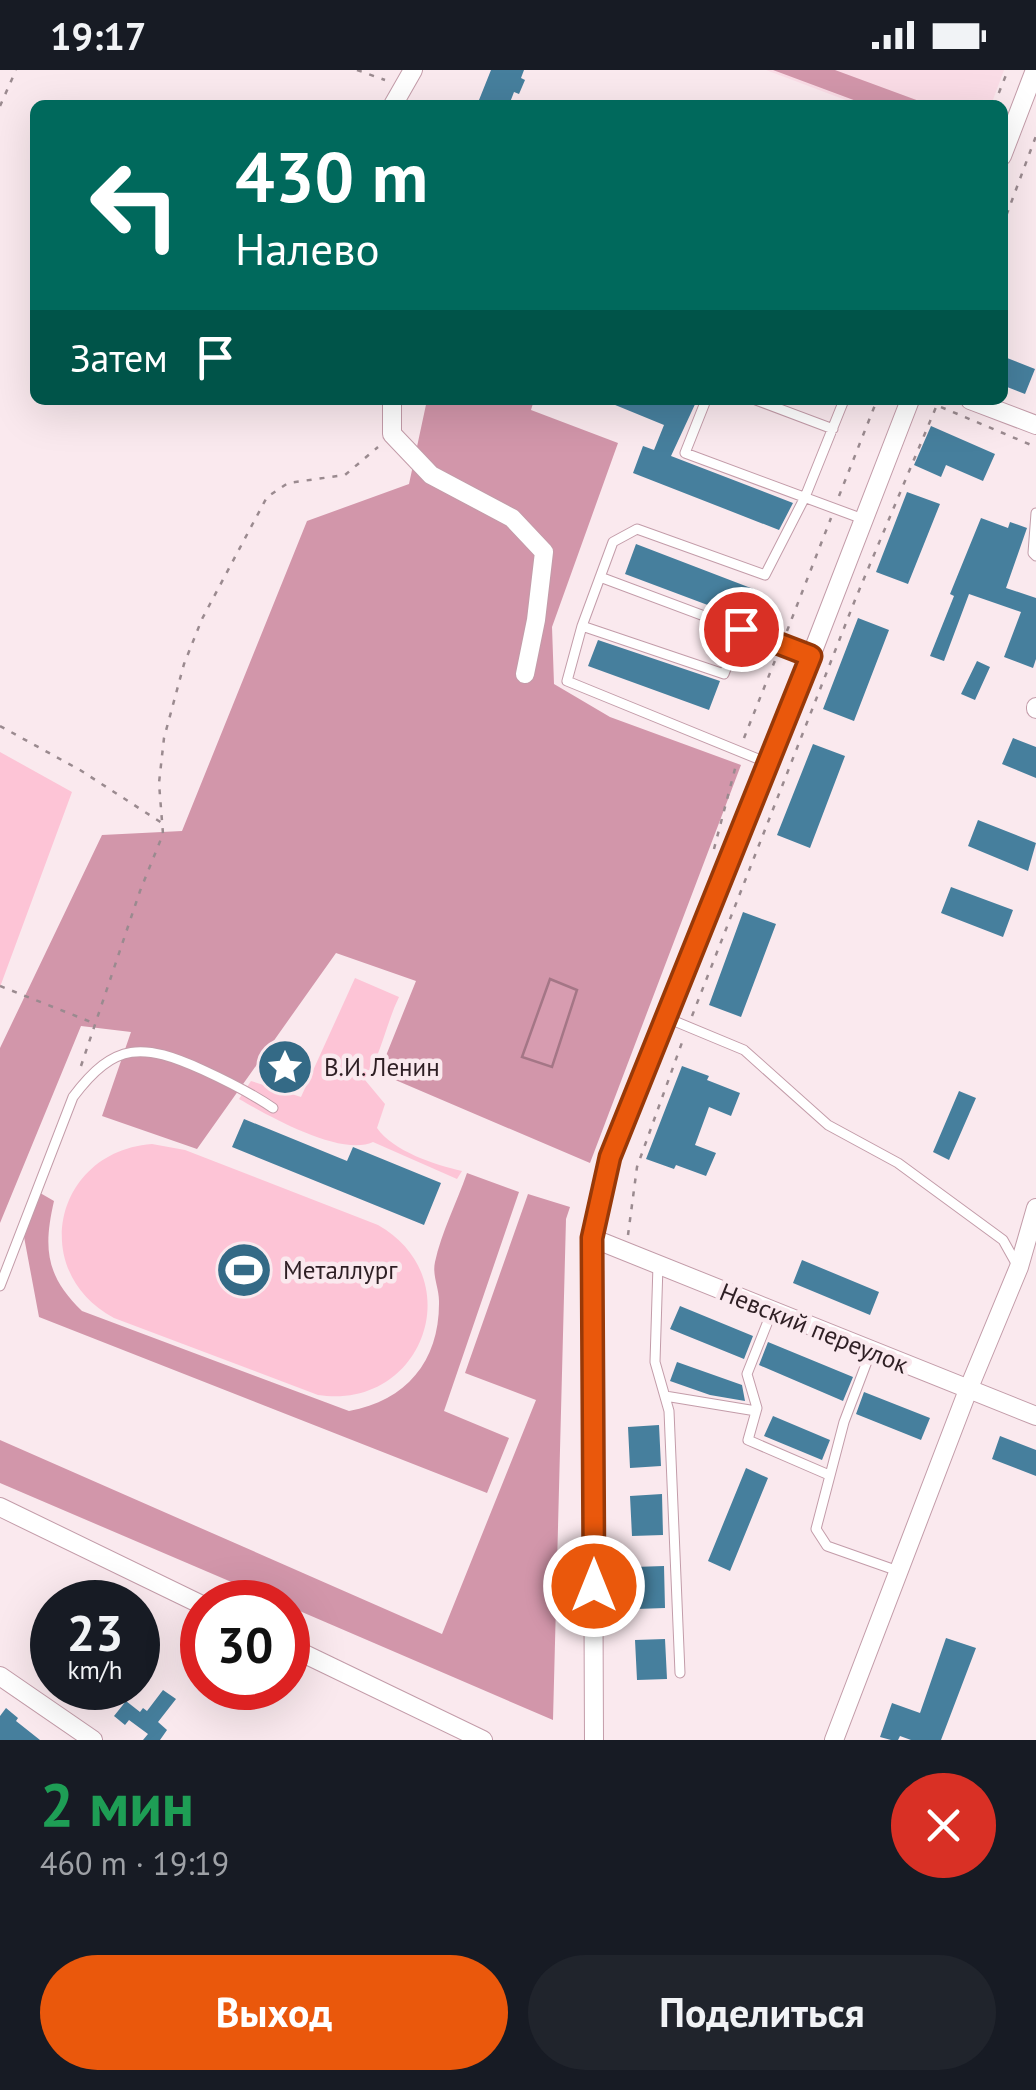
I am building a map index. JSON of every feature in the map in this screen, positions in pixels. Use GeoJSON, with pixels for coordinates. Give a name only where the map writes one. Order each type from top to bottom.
{"type":"FeatureCollection","features":[{"type":"Feature","properties":{"kind":"street"},"geometry":{"type":"LineString","coordinates":[[1008,140],[1035,70]]}},
{"type":"Feature","properties":{"kind":"street"},"geometry":{"type":"LineString","coordinates":[[396,100],[410,79]]}},
{"type":"Feature","properties":{"kind":"street"},"geometry":{"type":"LineString","coordinates":[[392,405],[392,434],[431,475],[512,518],[544,552],[525,674]]}},
{"type":"Feature","properties":{"kind":"street"},"geometry":{"type":"LineString","coordinates":[[594,1740],[592,1238],[610,1157],[908,405]]}},
{"type":"Feature","properties":{"kind":"street"},"geometry":{"type":"LineString","coordinates":[[983,405],[1036,425]]}},
{"type":"Feature","properties":{"kind":"street"},"geometry":{"type":"LineString","coordinates":[[834,1740],[1019,1267],[1036,1208]]}},
{"type":"Feature","properties":{"kind":"street","name":"Невский переулок"},"geometry":{"type":"LineString","coordinates":[[592,1238],[1036,1416]]}},
{"type":"Feature","properties":{"kind":"street"},"geometry":{"type":"LineString","coordinates":[[0,1507],[180,1594]]}},
{"type":"Feature","properties":{"kind":"street"},"geometry":{"type":"LineString","coordinates":[[310,1657],[482,1740]]}},
{"type":"Feature","properties":{"kind":"street"},"geometry":{"type":"LineString","coordinates":[[0,1676],[93,1740]]}},
{"type":"Feature","properties":{"kind":"lane"},"geometry":{"type":"LineString","coordinates":[[704,405],[686,452],[863,519]]}},
{"type":"Feature","properties":{"kind":"lane"},"geometry":{"type":"LineString","coordinates":[[769,405],[833,429]]}},
{"type":"Feature","properties":{"kind":"lane"},"geometry":{"type":"LineString","coordinates":[[768,763],[567,681],[582,626],[613,542],[638,529],[765,575],[805,497],[842,405]]}},
{"type":"Feature","properties":{"kind":"lane"},"geometry":{"type":"LineString","coordinates":[[1036,513],[1036,556]]}},
{"type":"Feature","properties":{"kind":"lane"},"geometry":{"type":"LineString","coordinates":[[600,577],[811,656]]}},
{"type":"Feature","properties":{"kind":"lane"},"geometry":{"type":"LineString","coordinates":[[582,626],[724,674],[741,629]]}},
{"type":"Feature","properties":{"kind":"lane"},"geometry":{"type":"LineString","coordinates":[[666,1018],[744,1050],[828,1125],[898,1163],[1003,1240],[1019,1267]]}},
{"type":"Feature","properties":{"kind":"lane"},"geometry":{"type":"LineString","coordinates":[[0,1286],[72,1097],[89,1075],[115,1056],[144,1049],[175,1058],[221,1078],[273,1108]]}},
{"type":"Feature","properties":{"kind":"lane"},"geometry":{"type":"LineString","coordinates":[[658,1265],[656,1362],[669,1411],[680,1673]]}},
{"type":"Feature","properties":{"kind":"lane"},"geometry":{"type":"LineString","coordinates":[[772,1311],[747,1374],[756,1412],[748,1440],[828,1476]]}},
{"type":"Feature","properties":{"kind":"lane"},"geometry":{"type":"LineString","coordinates":[[871,1351],[844,1422],[816,1529],[827,1546],[898,1572]]}},
{"type":"Feature","properties":{"kind":"lane"},"geometry":{"type":"LineString","coordinates":[[665,1396],[756,1412]]}},
{"type":"Feature","properties":{"kind":"path"},"geometry":{"type":"LineString","coordinates":[[0,106],[16,70]]}},
{"type":"Feature","properties":{"kind":"path"},"geometry":{"type":"LineString","coordinates":[[357,70],[410,79]]}},
{"type":"Feature","properties":{"kind":"path"},"geometry":{"type":"LineString","coordinates":[[996,100],[1008,70]]}},
{"type":"Feature","properties":{"kind":"path"},"geometry":{"type":"LineString","coordinates":[[1008,211],[1036,136]]}},
{"type":"Feature","properties":{"kind":"path"},"geometry":{"type":"LineString","coordinates":[[713,854],[739,752],[875,405]]}},
{"type":"Feature","properties":{"kind":"path"},"geometry":{"type":"LineString","coordinates":[[625,1252],[637,1166],[688,1027],[855,600],[937,405]]}},
{"type":"Feature","properties":{"kind":"path"},"geometry":{"type":"LineString","coordinates":[[942,405],[1036,447]]}},
{"type":"Feature","properties":{"kind":"path"},"geometry":{"type":"LineString","coordinates":[[72,1097],[94,1023],[162,834],[160,783],[164,738],[184,664],[210,603],[268,497],[288,483],[345,476],[392,434]]}},
{"type":"Feature","properties":{"kind":"path"},"geometry":{"type":"LineString","coordinates":[[0,726],[80,770],[163,824]]}},
{"type":"Feature","properties":{"kind":"path"},"geometry":{"type":"LineString","coordinates":[[0,986],[94,1023]]}},
{"type":"Feature","properties":{"kind":"shaded area"},"geometry":{"type":"Polygon","coordinates":[[[766,70],[1004,70],[993,100],[846,100],[766,70]]]}},
{"type":"Feature","properties":{"kind":"shaded area"},"geometry":{"type":"Polygon","coordinates":[[[773,70],[835,70],[916,100],[854,100],[773,70]]]}},
{"type":"Feature","properties":{"kind":"shaded area"},"geometry":{"type":"Polygon","coordinates":[[[426,405],[532,405],[531,410],[618,443],[552,627],[554,684],[610,717],[741,765],[590,1163],[379,1073],[416,981],[336,953],[197,1149],[102,1116],[131,1032],[81,1026],[0,1223],[0,1048],[102,835],[182,831],[307,521],[409,484],[426,405]]]}},
{"type":"Feature","properties":{"kind":"shaded area"},"geometry":{"type":"Polygon","coordinates":[[[0,752],[72,792],[0,987],[0,752]]]}},
{"type":"Feature","properties":{"kind":"shaded area"},"geometry":{"type":"Polygon","coordinates":[[[355,978],[399,997],[365,1080],[385,1104],[377,1128],[404,1150],[462,1171],[457,1179],[373,1142],[359,1145],[324,1139],[239,1099],[251,1081],[301,1097],[355,978]]]}},
{"type":"Feature","properties":{"kind":"shaded area"},"geometry":{"type":"Polygon","coordinates":[[[550,979],[577,990],[552,1067],[522,1057],[550,979]]]}},
{"type":"Feature","properties":{"kind":"shaded area","name":"Металлург"},"geometry":{"type":"Polygon","coordinates":[[[152,1144],[185,1150],[378,1225],[406,1248],[423,1276],[428,1306],[422,1336],[408,1362],[385,1383],[355,1394],[318,1395],[114,1318],[87,1297],[70,1272],[62,1244],[64,1216],[74,1190],[93,1168],[119,1152],[152,1144]]]}},
{"type":"Feature","properties":{"kind":"shaded area"},"geometry":{"type":"Polygon","coordinates":[[[467,1173],[519,1192],[444,1411],[509,1438],[487,1493],[39,1317],[22,1226],[35,1190],[54,1201],[50,1261],[61,1286],[82,1311],[349,1411],[370,1406],[388,1398],[416,1374],[434,1342],[439,1301],[435,1262],[467,1173]]]}},
{"type":"Feature","properties":{"kind":"shaded area"},"geometry":{"type":"Polygon","coordinates":[[[528,1194],[570,1207],[566,1219],[553,1720],[310,1615],[310,1580],[227,1580],[0,1483],[0,1440],[442,1634],[536,1400],[465,1373],[528,1194]]]}},
{"type":"Feature","properties":{"kind":"building"},"geometry":{"type":"Polygon","coordinates":[[[491,70],[524,70],[521,78],[525,80],[519,94],[514,92],[511,100],[479,100],[491,70]]]}},
{"type":"Feature","properties":{"kind":"building"},"geometry":{"type":"Polygon","coordinates":[[[1008,358],[1035,369],[1025,394],[1008,387],[1008,358]]]}},
{"type":"Feature","properties":{"kind":"building"},"geometry":{"type":"Polygon","coordinates":[[[615,405],[695,405],[671,456],[793,503],[779,530],[633,473],[643,446],[654,450],[664,425],[615,405]]]}},
{"type":"Feature","properties":{"kind":"building"},"geometry":{"type":"Polygon","coordinates":[[[931,426],[995,454],[983,481],[946,465],[941,477],[914,465],[931,426]]]}},
{"type":"Feature","properties":{"kind":"building"},"geometry":{"type":"Polygon","coordinates":[[[907,492],[940,504],[908,584],[876,572],[907,492]]]}},
{"type":"Feature","properties":{"kind":"building"},"geometry":{"type":"Polygon","coordinates":[[[981,518],[1008,528],[1010,522],[1027,528],[1006,588],[1036,598],[1033,668],[1004,657],[1021,612],[969,594],[944,661],[930,656],[981,518]]]}},
{"type":"Feature","properties":{"kind":"building"},"geometry":{"type":"Polygon","coordinates":[[[636,544],[756,590],[745,619],[625,574],[636,544]]]}},
{"type":"Feature","properties":{"kind":"building"},"geometry":{"type":"Polygon","coordinates":[[[858,618],[889,630],[854,721],[823,709],[858,618]]]}},
{"type":"Feature","properties":{"kind":"building"},"geometry":{"type":"Polygon","coordinates":[[[598,640],[720,681],[709,710],[588,666],[598,640]]]}},
{"type":"Feature","properties":{"kind":"building"},"geometry":{"type":"Polygon","coordinates":[[[977,661],[990,667],[975,700],[961,694],[977,661]]]}},
{"type":"Feature","properties":{"kind":"building"},"geometry":{"type":"Polygon","coordinates":[[[1013,738],[1036,747],[1036,778],[1002,764],[1013,738]]]}},
{"type":"Feature","properties":{"kind":"building"},"geometry":{"type":"Polygon","coordinates":[[[813,744],[845,756],[810,848],[777,835],[813,744]]]}},
{"type":"Feature","properties":{"kind":"building"},"geometry":{"type":"Polygon","coordinates":[[[978,820],[1036,843],[1028,871],[968,846],[978,820]]]}},
{"type":"Feature","properties":{"kind":"building"},"geometry":{"type":"Polygon","coordinates":[[[951,887],[1013,910],[1003,937],[941,913],[951,887]]]}},
{"type":"Feature","properties":{"kind":"building"},"geometry":{"type":"Polygon","coordinates":[[[743,912],[776,924],[741,1017],[709,1005],[743,912]]]}},
{"type":"Feature","properties":{"kind":"building"},"geometry":{"type":"Polygon","coordinates":[[[682,1066],[740,1093],[731,1116],[709,1107],[695,1145],[716,1153],[706,1176],[646,1159],[682,1066]]]}},
{"type":"Feature","properties":{"kind":"building"},"geometry":{"type":"Polygon","coordinates":[[[959,1091],[976,1098],[949,1160],[933,1152],[959,1091]]]}},
{"type":"Feature","properties":{"kind":"building"},"geometry":{"type":"Polygon","coordinates":[[[244,1119],[347,1161],[353,1147],[441,1183],[424,1225],[232,1147],[244,1119]]]}},
{"type":"Feature","properties":{"kind":"building"},"geometry":{"type":"Polygon","coordinates":[[[802,1260],[879,1292],[870,1315],[793,1283],[802,1260]]]}},
{"type":"Feature","properties":{"kind":"building"},"geometry":{"type":"Polygon","coordinates":[[[680,1306],[753,1336],[744,1359],[670,1329],[680,1306]]]}},
{"type":"Feature","properties":{"kind":"building"},"geometry":{"type":"Polygon","coordinates":[[[768,1342],[853,1377],[843,1401],[759,1365],[768,1342]]]}},
{"type":"Feature","properties":{"kind":"building"},"geometry":{"type":"Polygon","coordinates":[[[677,1362],[742,1385],[745,1401],[710,1395],[670,1381],[677,1362]]]}},
{"type":"Feature","properties":{"kind":"building"},"geometry":{"type":"Polygon","coordinates":[[[864,1392],[930,1418],[921,1440],[856,1414],[864,1392]]]}},
{"type":"Feature","properties":{"kind":"building"},"geometry":{"type":"Polygon","coordinates":[[[773,1416],[830,1440],[822,1460],[764,1436],[773,1416]]]}},
{"type":"Feature","properties":{"kind":"building"},"geometry":{"type":"Polygon","coordinates":[[[659,1425],[661,1466],[630,1468],[628,1427],[659,1425]]]}},
{"type":"Feature","properties":{"kind":"building"},"geometry":{"type":"Polygon","coordinates":[[[1000,1436],[1036,1450],[1036,1476],[992,1459],[1000,1436]]]}},
{"type":"Feature","properties":{"kind":"building"},"geometry":{"type":"Polygon","coordinates":[[[746,1468],[768,1478],[730,1571],[708,1561],[746,1468]]]}},
{"type":"Feature","properties":{"kind":"building"},"geometry":{"type":"Polygon","coordinates":[[[662,1494],[663,1535],[632,1536],[630,1496],[662,1494]]]}},
{"type":"Feature","properties":{"kind":"building"},"geometry":{"type":"Polygon","coordinates":[[[664,1566],[665,1608],[636,1609],[634,1567],[664,1566]]]}},
{"type":"Feature","properties":{"kind":"building"},"geometry":{"type":"Polygon","coordinates":[[[946,1638],[976,1648],[941,1740],[880,1737],[892,1703],[920,1713],[946,1638]]]}},
{"type":"Feature","properties":{"kind":"building"},"geometry":{"type":"Polygon","coordinates":[[[665,1639],[667,1679],[637,1680],[635,1640],[665,1639]]]}},
{"type":"Feature","properties":{"kind":"building"},"geometry":{"type":"Polygon","coordinates":[[[163,1690],[176,1699],[158,1722],[167,1730],[160,1740],[143,1740],[148,1734],[129,1720],[125,1725],[114,1716],[119,1710],[160,1710],[163,1690]]]}},
{"type":"Feature","properties":{"kind":"building"},"geometry":{"type":"Polygon","coordinates":[[[6,1708],[40,1740],[0,1740],[0,1716],[6,1708]]]}},
{"type":"Feature","properties":{"kind":"place","name":"В.И. Ленин"},"geometry":{"type":"Point","coordinates":[285,1067]}},
{"type":"Feature","properties":{"kind":"place","name":"Металлург"},"geometry":{"type":"Point","coordinates":[244,1270]}},
{"type":"Feature","properties":{"kind":"route"},"geometry":{"type":"LineString","coordinates":[[594,1586],[592,1238],[610,1157],[811,656],[741,629]]}}]}
